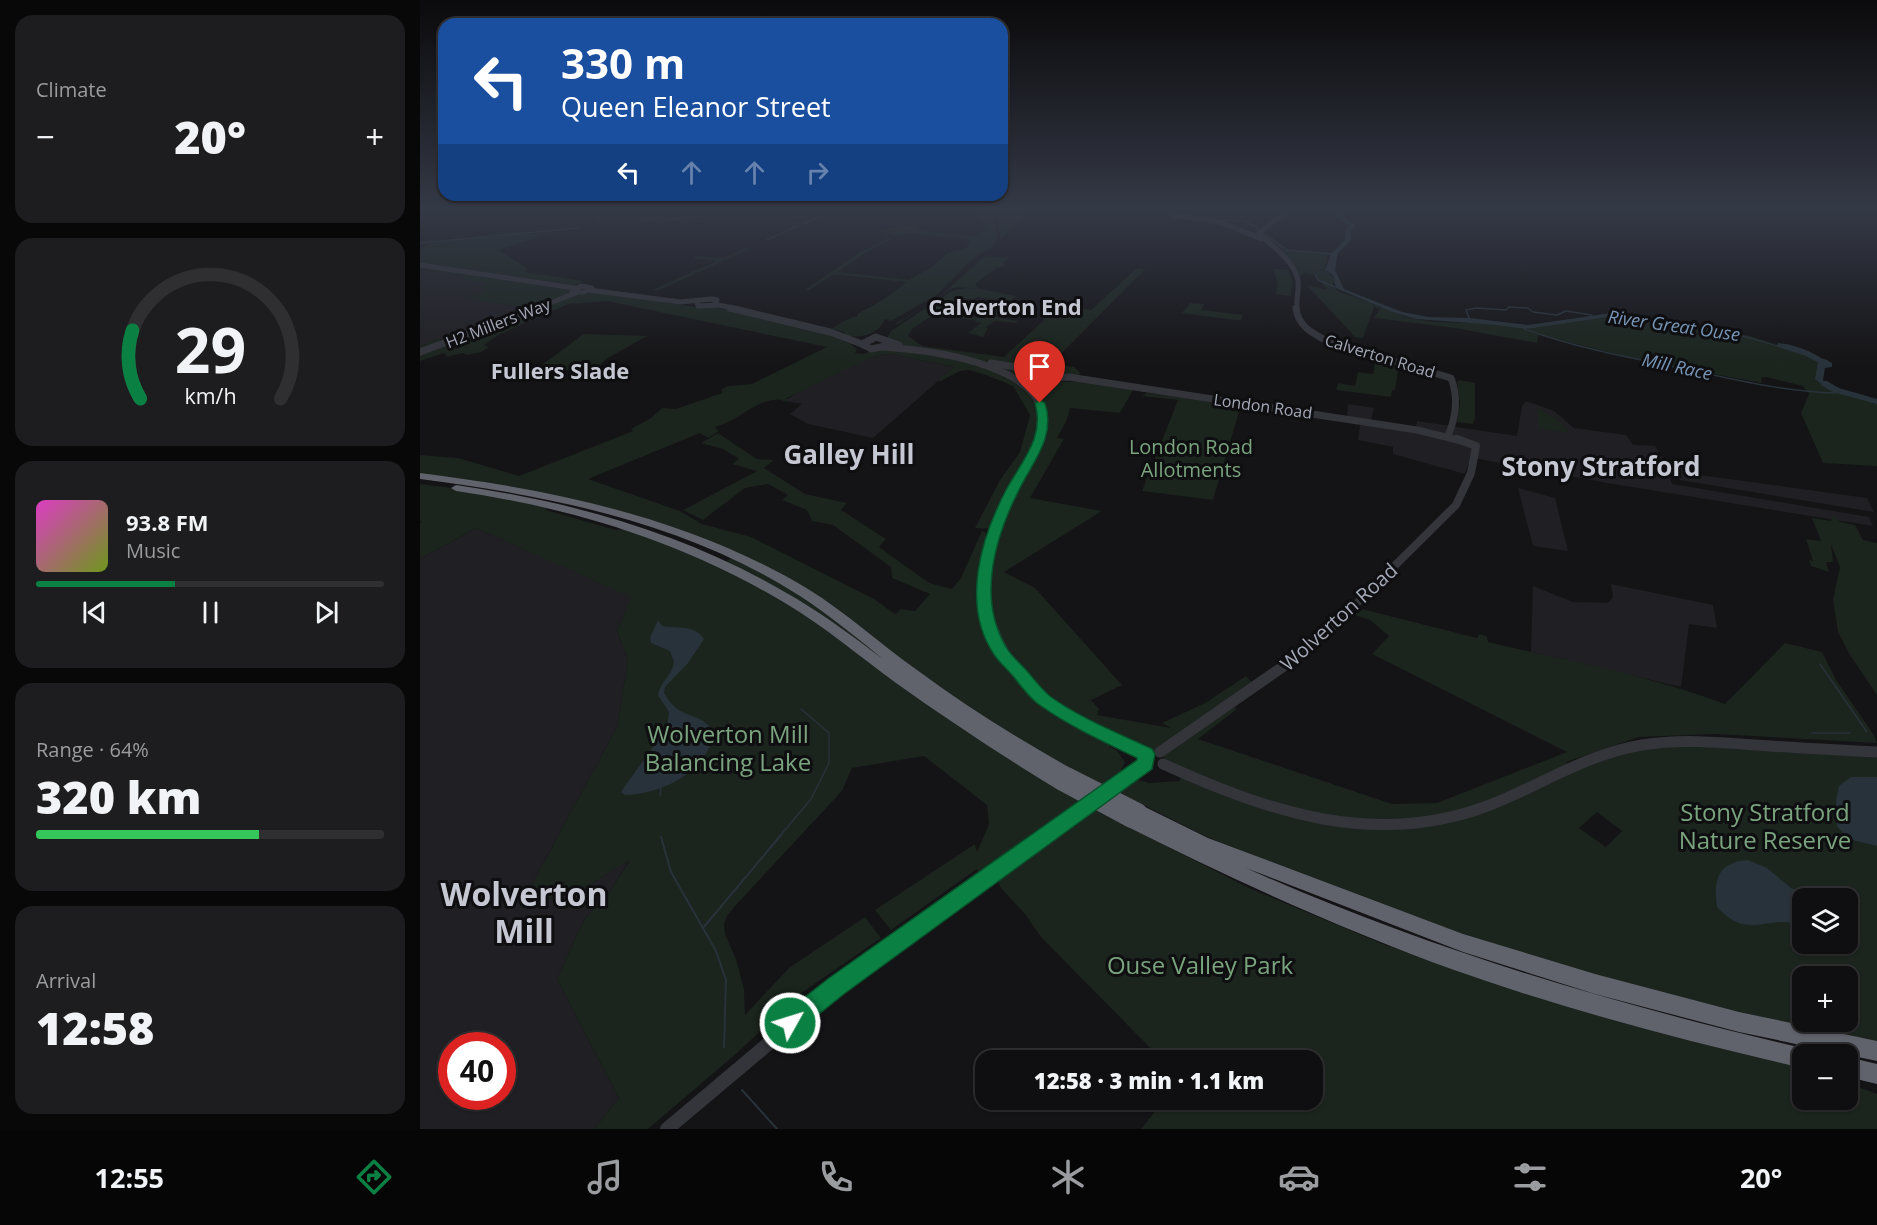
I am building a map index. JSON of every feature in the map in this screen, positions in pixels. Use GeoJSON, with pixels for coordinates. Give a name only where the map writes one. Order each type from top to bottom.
{"type":"FeatureCollection","features":[{"type":"Feature","properties":{"kind":"highway"},"geometry":{"type":"LineString","coordinates":[[420,476],[480,483],[581,503],[669,529],[730,553],[805,593],[966,712],[1065,779]]}},
{"type":"Feature","properties":{"kind":"highway"},"geometry":{"type":"LineString","coordinates":[[420,484],[469,490],[572,510],[658,536],[715,560],[792,601],[958,719],[1135,816],[1192,853],[1298,899],[1457,961],[1594,1005],[1746,1046],[1792,1056]]}},
{"type":"Feature","properties":{"kind":"highway"},"geometry":{"type":"LineString","coordinates":[[1135,816],[1463,943],[1595,984],[1728,1019],[1877,1051]]}},
{"type":"Feature","properties":{"kind":"highway"},"geometry":{"type":"LineString","coordinates":[[1858,1070],[1877,1074]]}},
{"type":"Feature","properties":{"kind":"street","name":"Calverton Road"},"geometry":{"type":"LineString","coordinates":[[1284,261],[1295,273],[1298,284],[1296,312],[1299,320],[1314,334],[1335,344],[1451,378],[1456,390],[1456,404],[1453,425],[1448,436]]}},
{"type":"Feature","properties":{"kind":"street"},"geometry":{"type":"LineString","coordinates":[[420,265],[575,290],[697,302],[696,305],[701,306],[715,304],[849,338],[866,348],[904,348],[1047,372],[1056,377]]}},
{"type":"Feature","properties":{"kind":"street","name":"H2 Millers Way"},"geometry":{"type":"LineString","coordinates":[[420,352],[473,334],[575,290]]}},
{"type":"Feature","properties":{"kind":"street"},"geometry":{"type":"LineString","coordinates":[[849,338],[883,337],[904,348]]}},
{"type":"Feature","properties":{"kind":"street"},"geometry":{"type":"LineString","coordinates":[[862,344],[870,339]]}},
{"type":"Feature","properties":{"kind":"street"},"geometry":{"type":"LineString","coordinates":[[882,348],[890,342]]}},
{"type":"Feature","properties":{"kind":"street"},"geometry":{"type":"LineString","coordinates":[[989,364],[1025,386],[1040,403],[1044,417],[1041,441],[1012,492],[991,542],[984,579],[984,602],[990,630],[1000,652],[1044,700],[1146,759],[1154,767],[1162,758],[1233,796],[1276,811],[1326,822],[1392,825],[1437,821],[1467,813],[1595,757],[1641,745],[1707,741],[1877,752]]}},
{"type":"Feature","properties":{"kind":"street","name":"London Road"},"geometry":{"type":"LineString","coordinates":[[1025,386],[1056,377],[1077,379],[1448,436],[1476,446]]}},
{"type":"Feature","properties":{"kind":"street","name":"London Road"},"geometry":{"type":"LineString","coordinates":[[1025,386],[1048,381],[1077,379]]}},
{"type":"Feature","properties":{"kind":"street","name":"Wolverton Road"},"geometry":{"type":"LineString","coordinates":[[1162,758],[1304,652],[1382,580],[1456,505],[1471,472],[1476,446]]}},
{"type":"Feature","properties":{"kind":"street"},"geometry":{"type":"LineString","coordinates":[[667,1129],[837,986],[1146,759]]}},
{"type":"Feature","properties":{"kind":"shaded area"},"geometry":{"type":"Polygon","coordinates":[[[420,270],[465,275],[489,284],[487,290],[469,299],[521,307],[477,328],[460,332],[447,340],[437,339],[420,347],[420,270]]]}},
{"type":"Feature","properties":{"kind":"shaded area"},"geometry":{"type":"Polygon","coordinates":[[[1026,345],[1054,351],[1046,360],[1059,363],[1056,366],[1011,359],[1026,345]]]}},
{"type":"Feature","properties":{"kind":"shaded area"},"geometry":{"type":"Polygon","coordinates":[[[891,354],[954,367],[873,438],[808,424],[790,414],[802,404],[776,399],[787,399],[809,386],[873,357],[891,354]]]}},
{"type":"Feature","properties":{"kind":"shaded area"},"geometry":{"type":"Polygon","coordinates":[[[1526,401],[1554,411],[1574,428],[1626,435],[1633,445],[1655,446],[1664,461],[1672,484],[1869,517],[1873,526],[1607,483],[1479,459],[1470,459],[1465,474],[1393,454],[1393,447],[1358,440],[1361,419],[1347,416],[1348,404],[1374,408],[1370,425],[1415,432],[1417,421],[1517,436],[1522,406],[1526,401]]]}},
{"type":"Feature","properties":{"kind":"shaded area"},"geometry":{"type":"Polygon","coordinates":[[[1673,461],[1689,463],[1692,470],[1700,475],[1867,498],[1874,512],[1680,480],[1673,461]]]}},
{"type":"Feature","properties":{"kind":"shaded area"},"geometry":{"type":"Polygon","coordinates":[[[1518,488],[1555,498],[1568,551],[1533,546],[1518,488]]]}},
{"type":"Feature","properties":{"kind":"shaded area"},"geometry":{"type":"Polygon","coordinates":[[[476,528],[632,596],[617,630],[628,661],[617,727],[519,908],[587,886],[629,860],[612,888],[584,920],[557,979],[619,1098],[594,1129],[420,1129],[420,559],[476,528]]]}},
{"type":"Feature","properties":{"kind":"shaded area"},"geometry":{"type":"Polygon","coordinates":[[[1611,584],[1713,605],[1717,628],[1689,624],[1681,687],[1531,652],[1533,586],[1573,602],[1608,603],[1613,597],[1611,584]]]}},
{"type":"Feature","properties":{"kind":"green space"},"geometry":{"type":"Polygon","coordinates":[[[420,261],[515,261],[528,269],[524,272],[583,281],[575,285],[420,263],[420,261]]]}},
{"type":"Feature","properties":{"kind":"green space"},"geometry":{"type":"Polygon","coordinates":[[[715,261],[723,261],[657,291],[652,290],[717,261],[715,261]]]}},
{"type":"Feature","properties":{"kind":"green space"},"geometry":{"type":"Polygon","coordinates":[[[848,261],[854,261],[838,272],[909,280],[939,261],[970,261],[938,294],[891,321],[885,319],[878,329],[868,334],[844,335],[845,332],[831,329],[858,316],[857,314],[883,300],[906,282],[834,274],[809,290],[805,290],[848,261]]]}},
{"type":"Feature","properties":{"kind":"green space"},"geometry":{"type":"Polygon","coordinates":[[[980,261],[1006,261],[1002,264],[1005,266],[996,268],[975,284],[980,289],[958,287],[943,294],[980,261]]]}},
{"type":"Feature","properties":{"kind":"green space"},"geometry":{"type":"Polygon","coordinates":[[[1285,261],[1327,261],[1325,269],[1311,269],[1326,270],[1334,279],[1333,287],[1341,293],[1415,319],[1492,324],[1523,329],[1538,335],[1537,343],[1455,328],[1374,318],[1380,309],[1374,307],[1363,338],[1355,337],[1307,285],[1327,290],[1315,275],[1304,273],[1299,277],[1285,261]]]}},
{"type":"Feature","properties":{"kind":"green space"},"geometry":{"type":"Polygon","coordinates":[[[420,265],[701,308],[713,307],[832,336],[857,349],[855,353],[863,354],[882,347],[891,331],[952,291],[967,288],[980,289],[1016,296],[1004,308],[1008,301],[977,297],[958,298],[912,329],[908,336],[922,346],[1004,357],[1042,322],[1053,306],[1091,310],[1136,269],[1145,269],[1053,362],[1045,360],[1054,351],[1026,346],[1012,358],[1074,367],[1080,372],[1079,376],[1044,374],[985,362],[1052,376],[1026,383],[998,374],[1035,394],[1033,389],[1035,385],[1060,382],[1084,382],[1133,390],[1120,413],[1070,408],[1066,422],[1057,438],[1064,439],[1030,498],[1102,511],[1004,572],[1035,588],[1122,685],[1091,700],[1099,709],[1097,715],[1171,728],[1162,723],[1205,703],[1246,676],[1255,685],[1231,704],[1237,709],[1198,739],[1392,804],[1437,803],[1567,752],[1372,654],[1389,636],[1370,620],[1352,614],[1358,608],[1477,638],[1479,634],[1487,636],[1488,642],[1637,677],[1725,704],[1785,643],[1822,652],[1836,680],[1874,735],[1877,743],[1717,734],[1639,737],[1566,762],[1571,767],[1641,745],[1877,752],[1877,1042],[1830,1032],[1858,1032],[1858,966],[1792,966],[1792,1024],[1683,1001],[1493,946],[1312,880],[1205,836],[1108,787],[1073,806],[978,872],[977,869],[891,930],[875,910],[975,844],[977,852],[989,824],[987,805],[924,756],[852,768],[842,791],[736,905],[724,924],[725,934],[736,959],[744,989],[745,1015],[789,968],[865,917],[881,938],[800,994],[737,1053],[648,1129],[594,1129],[619,1098],[557,979],[584,920],[612,888],[629,861],[587,886],[519,908],[617,727],[628,661],[617,630],[631,597],[476,528],[420,559],[420,523],[422,521],[420,521],[420,484],[469,490],[547,505],[546,510],[616,530],[632,527],[723,564],[734,556],[581,503],[420,476],[420,455],[458,458],[519,476],[633,431],[631,429],[651,418],[662,408],[676,409],[722,393],[722,389],[728,386],[752,384],[827,347],[607,301],[568,304],[498,335],[484,345],[489,347],[481,352],[442,358],[447,356],[444,353],[420,361],[420,347],[437,339],[447,340],[460,332],[476,329],[522,307],[467,299],[486,290],[479,288],[488,284],[464,279],[464,275],[420,270],[420,265]],[[891,354],[873,357],[785,399],[790,403],[781,400],[764,402],[715,427],[719,431],[708,438],[700,433],[588,479],[680,511],[702,524],[751,537],[874,599],[895,614],[901,609],[915,611],[930,594],[892,578],[891,567],[833,525],[812,521],[807,510],[782,500],[788,495],[768,484],[745,488],[703,520],[683,510],[757,471],[732,464],[739,459],[723,449],[701,443],[718,433],[757,459],[774,460],[764,468],[805,494],[847,503],[841,510],[886,539],[879,547],[929,583],[952,589],[961,578],[982,531],[985,532],[988,537],[980,577],[980,612],[988,640],[1003,665],[1024,687],[1050,707],[1111,744],[1109,746],[1117,751],[1125,762],[1119,774],[1149,783],[1179,781],[1183,774],[1164,761],[1163,755],[1155,751],[1148,753],[1084,725],[1022,679],[984,602],[995,529],[975,528],[1000,480],[1020,452],[1030,415],[1013,386],[969,370],[960,371],[939,382],[940,378],[954,367],[891,354]],[[1597,812],[1579,828],[1606,847],[1622,831],[1597,812]]]}},
{"type":"Feature","properties":{"kind":"green space"},"geometry":{"type":"Polygon","coordinates":[[[1273,269],[1288,270],[1292,281],[1291,296],[1276,294],[1278,283],[1273,269]]]}},
{"type":"Feature","properties":{"kind":"green space"},"geometry":{"type":"Polygon","coordinates":[[[1190,303],[1204,304],[1201,310],[1243,315],[1241,320],[1234,320],[1182,313],[1190,303]]]}},
{"type":"Feature","properties":{"kind":"green space"},"geometry":{"type":"Polygon","coordinates":[[[996,308],[1003,309],[996,317],[1018,321],[1016,323],[995,321],[986,327],[988,328],[983,337],[968,333],[981,323],[975,322],[976,320],[958,318],[960,316],[983,318],[996,308]]]}},
{"type":"Feature","properties":{"kind":"green space"},"geometry":{"type":"Polygon","coordinates":[[[1609,313],[1750,336],[1820,358],[1825,362],[1821,385],[1877,402],[1877,466],[1823,463],[1801,413],[1809,394],[1803,386],[1766,377],[1761,378],[1762,383],[1644,361],[1541,335],[1525,328],[1609,313]]]}},
{"type":"Feature","properties":{"kind":"green space"},"geometry":{"type":"Polygon","coordinates":[[[584,334],[647,336],[608,358],[593,371],[536,369],[584,334]]]}},
{"type":"Feature","properties":{"kind":"green space"},"geometry":{"type":"Polygon","coordinates":[[[1376,358],[1399,364],[1395,390],[1392,390],[1391,397],[1336,390],[1338,383],[1355,386],[1358,372],[1373,374],[1376,358]]]}},
{"type":"Feature","properties":{"kind":"green space"},"geometry":{"type":"Polygon","coordinates":[[[1457,381],[1475,383],[1473,424],[1457,422],[1460,403],[1457,381]]]}},
{"type":"Feature","properties":{"kind":"green space","name":"London Road Allotments"},"geometry":{"type":"Polygon","coordinates":[[[1147,393],[1241,405],[1213,500],[1142,491],[1178,400],[1142,396],[1147,393]]]}},
{"type":"Feature","properties":{"kind":"green space"},"geometry":{"type":"Polygon","coordinates":[[[1538,408],[1562,423],[1568,433],[1538,428],[1538,408]]]}},
{"type":"Feature","properties":{"kind":"green space"},"geometry":{"type":"Polygon","coordinates":[[[1832,516],[1837,517],[1840,522],[1855,525],[1863,540],[1877,543],[1877,695],[1850,655],[1838,632],[1833,599],[1840,567],[1831,544],[1833,562],[1826,562],[1829,572],[1811,566],[1809,560],[1813,561],[1806,539],[1821,541],[1812,518],[1831,521],[1832,516]]]}},
{"type":"Feature","properties":{"kind":"green space","name":"Ouse Valley Park"},"geometry":{"type":"Polygon","coordinates":[[[1094,809],[1249,888],[1385,945],[1490,978],[1792,1064],[1792,1110],[1858,1110],[1858,1087],[1877,1094],[1877,1129],[1141,1129],[1156,1110],[1323,1110],[1323,1050],[1152,1050],[1041,937],[1025,914],[1000,887],[998,880],[1094,809]]]}},
{"type":"Feature","properties":{"kind":"water"},"geometry":{"type":"Polygon","coordinates":[[[1329,261],[1336,261],[1335,270],[1344,289],[1402,312],[1429,317],[1469,318],[1528,325],[1612,313],[1725,330],[1827,360],[1832,363],[1832,367],[1825,368],[1823,380],[1826,384],[1846,393],[1877,400],[1877,404],[1829,390],[1815,379],[1818,362],[1814,357],[1719,330],[1650,324],[1615,316],[1525,329],[1416,319],[1392,312],[1336,288],[1333,275],[1325,270],[1329,261]]]}},
{"type":"Feature","properties":{"kind":"water"},"geometry":{"type":"Polygon","coordinates":[[[658,620],[662,626],[696,631],[704,639],[688,663],[665,687],[664,693],[676,708],[706,723],[711,729],[713,740],[701,760],[683,777],[649,792],[625,795],[621,792],[667,728],[669,712],[658,695],[674,662],[670,651],[651,643],[650,638],[658,620]]]}},
{"type":"Feature","properties":{"kind":"water"},"geometry":{"type":"Polygon","coordinates":[[[1851,777],[1877,777],[1877,846],[1848,839],[1837,826],[1836,801],[1839,786],[1851,777]]]}},
{"type":"Feature","properties":{"kind":"water"},"geometry":{"type":"Polygon","coordinates":[[[1748,860],[1767,868],[1792,888],[1792,922],[1758,925],[1739,923],[1717,907],[1716,889],[1720,874],[1730,864],[1748,860]]]}},
{"type":"Feature","properties":{"kind":"waterway"},"geometry":{"type":"LineString","coordinates":[[1315,274],[1318,280],[1335,287]]}},
{"type":"Feature","properties":{"kind":"waterway"},"geometry":{"type":"LineString","coordinates":[[1470,320],[1466,310],[1477,308],[1506,310],[1509,307],[1528,308],[1533,312],[1557,315],[1566,311],[1592,315]]}},
{"type":"Feature","properties":{"kind":"waterway","name":"Mill Race"},"geometry":{"type":"LineString","coordinates":[[1524,329],[1587,348],[1730,379],[1783,388],[1836,393]]}},
{"type":"Feature","properties":{"kind":"waterway","name":"River Great Ouse"},"geometry":{"type":"LineString","coordinates":[[1781,345],[1820,360]]}},
{"type":"Feature","properties":{"kind":"waterway","name":"River Great Ouse"},"geometry":{"type":"LineString","coordinates":[[1824,383],[1836,390],[1877,402]]}},
{"type":"Feature","properties":{"kind":"waterway"},"geometry":{"type":"LineString","coordinates":[[1820,664],[1867,732]]}},
{"type":"Feature","properties":{"kind":"waterway"},"geometry":{"type":"LineString","coordinates":[[779,837],[811,799],[829,763],[829,733],[801,709]]}},
{"type":"Feature","properties":{"kind":"waterway"},"geometry":{"type":"LineString","coordinates":[[1812,733],[1850,733]]}},
{"type":"Feature","properties":{"kind":"waterway"},"geometry":{"type":"LineString","coordinates":[[660,796],[661,787]]}},
{"type":"Feature","properties":{"kind":"waterway"},"geometry":{"type":"LineString","coordinates":[[703,928],[781,835]]}},
{"type":"Feature","properties":{"kind":"waterway"},"geometry":{"type":"LineString","coordinates":[[661,837],[671,872],[716,951],[726,980],[724,1047]]}},
{"type":"Feature","properties":{"kind":"waterway"},"geometry":{"type":"LineString","coordinates":[[742,1090],[777,1129]]}},
{"type":"Feature","properties":{"kind":"district","name":"Calverton End"},"geometry":{"type":"Point","coordinates":[1005,307]}},
{"type":"Feature","properties":{"kind":"district","name":"Fullers Slade"},"geometry":{"type":"Point","coordinates":[560,371]}},
{"type":"Feature","properties":{"kind":"district","name":"Galley Hill"},"geometry":{"type":"Point","coordinates":[849,455]}},
{"type":"Feature","properties":{"kind":"district","name":"Stony Stratford"},"geometry":{"type":"Point","coordinates":[1601,467]}},
{"type":"Feature","properties":{"kind":"district","name":"Wolverton Mill"},"geometry":{"type":"Point","coordinates":[524,914]}},
{"type":"Feature","properties":{"kind":"route"},"geometry":{"type":"LineString","coordinates":[[790,1023],[837,986],[1146,764],[1144,760],[1146,754],[1084,725],[1044,700],[1022,679],[1000,652],[990,630],[984,602],[984,579],[991,542],[1001,514],[1041,441],[1044,417],[1040,403]]}},
{"type":"Feature","properties":{"kind":"park label","name":"Wolverton Mill Balancing Lake"},"geometry":{"type":"Point","coordinates":[728,749]}},
{"type":"Feature","properties":{"kind":"park label","name":"Stony Stratford Nature Reserve"},"geometry":{"type":"Point","coordinates":[1765,827]}}]}
